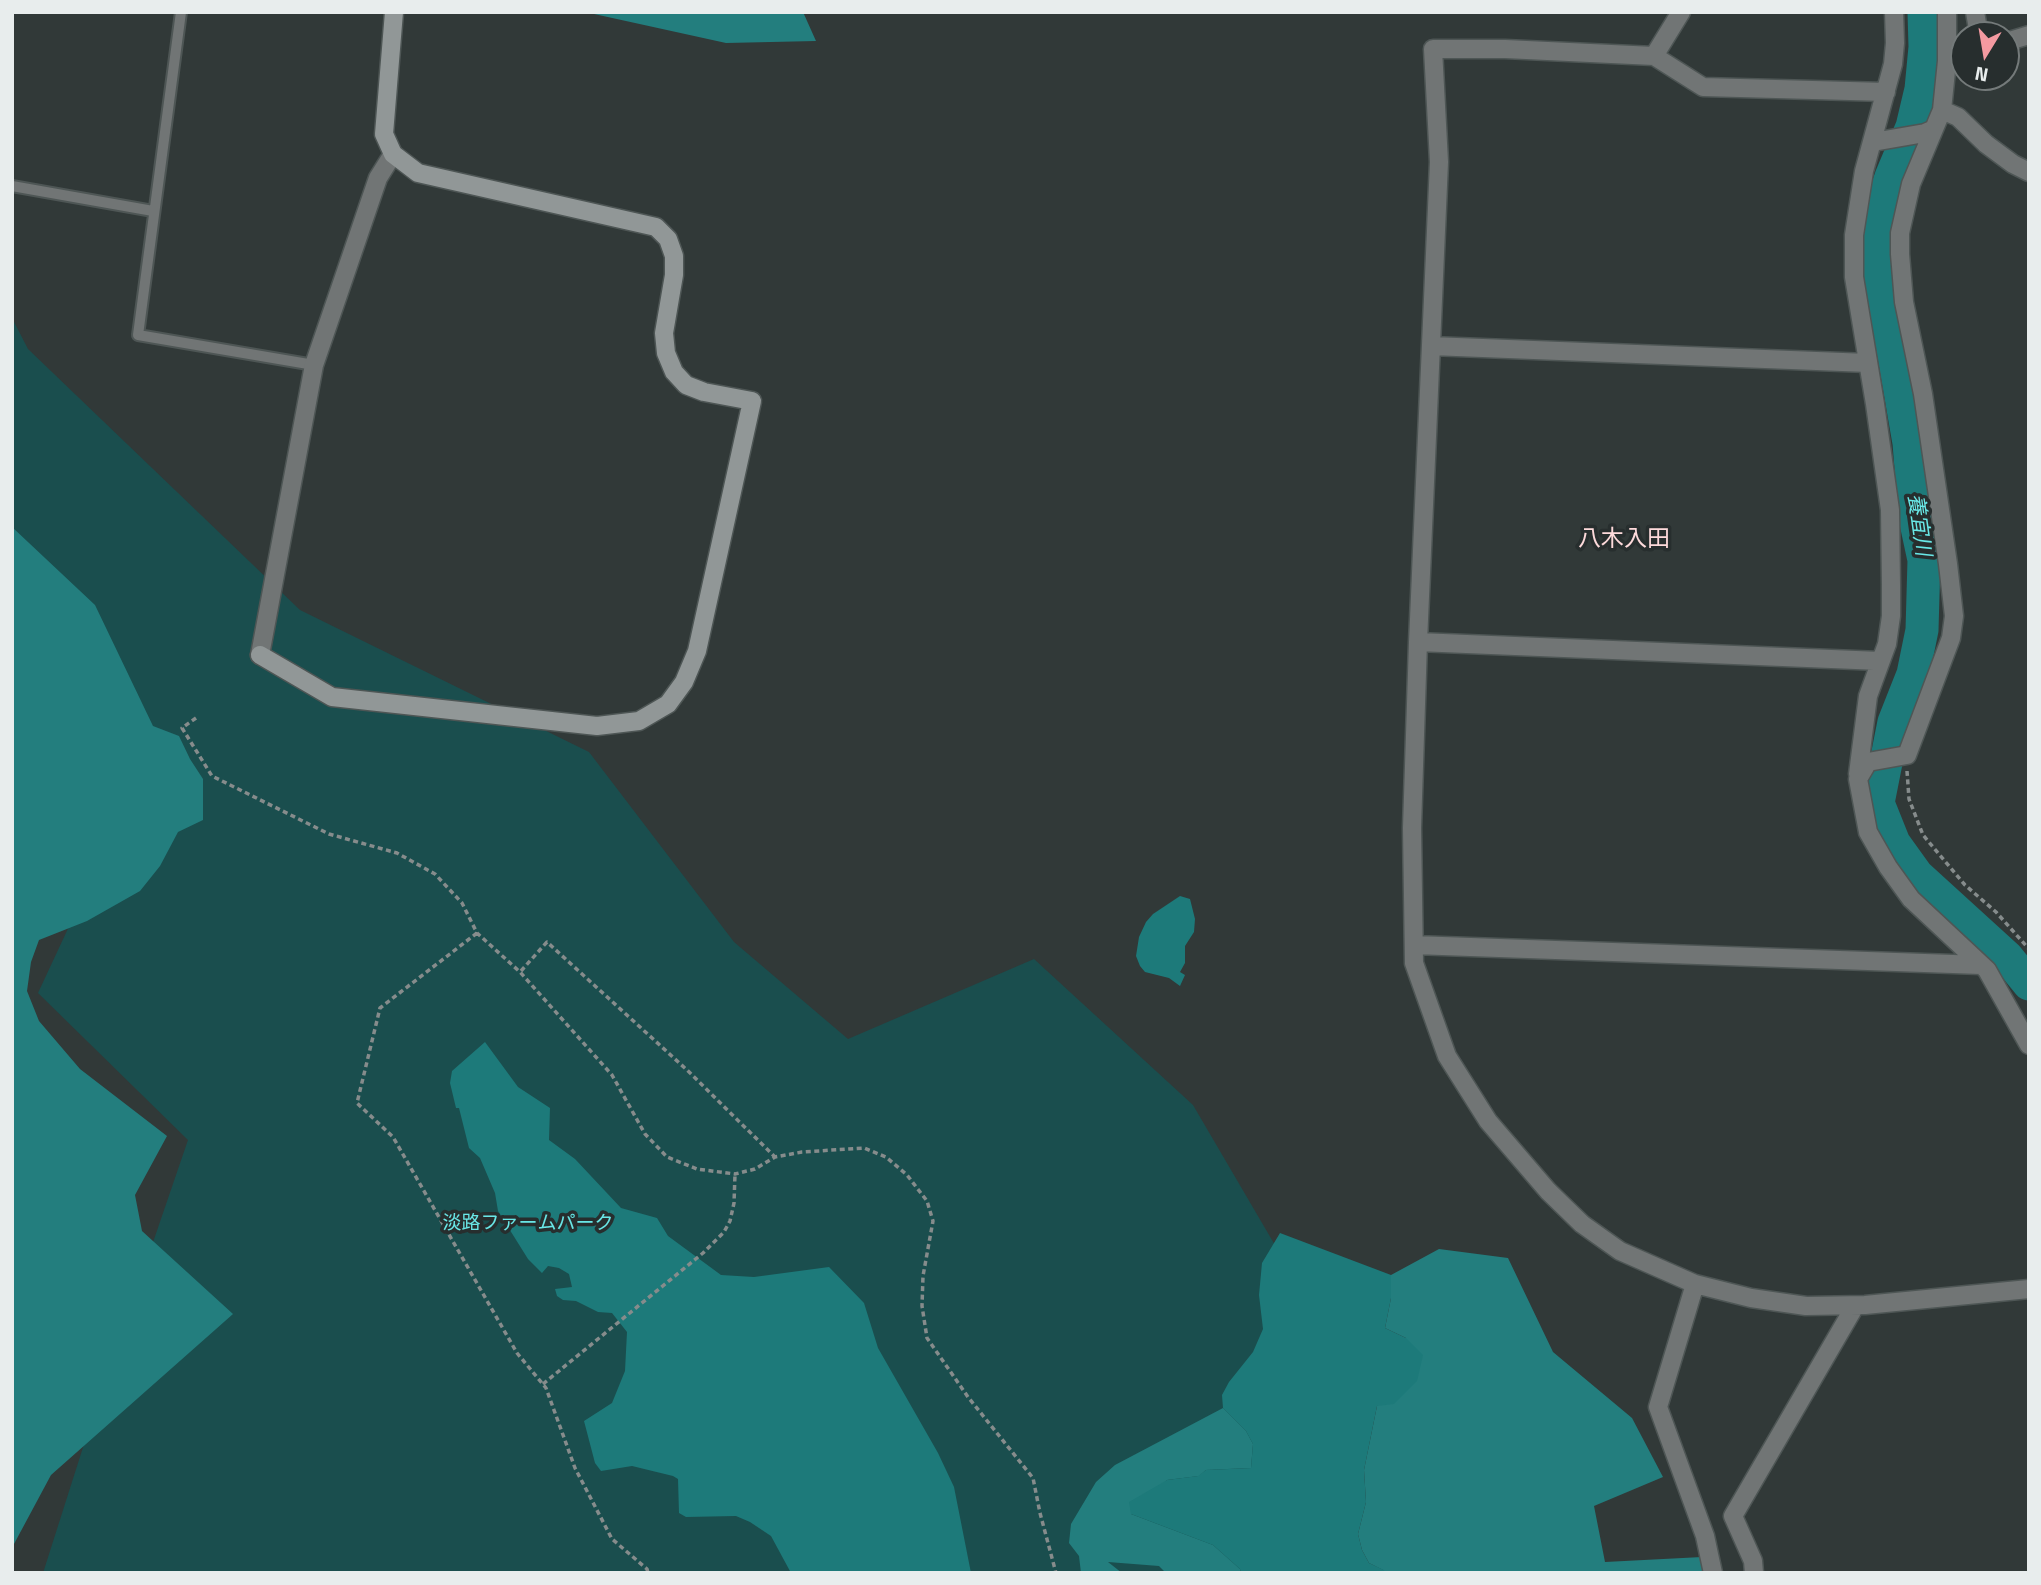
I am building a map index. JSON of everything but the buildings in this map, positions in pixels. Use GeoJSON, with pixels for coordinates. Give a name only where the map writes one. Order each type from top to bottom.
{"type":"FeatureCollection","features":[{"type":"Feature","properties":{"kind":"street"},"geometry":{"type":"LineString","coordinates":[[393,154],[378,178],[314,365],[260,656],[332,697],[597,726],[639,721],[668,704],[684,682],[697,651],[752,401],[704,392],[686,385],[674,372],[666,353],[664,333],[674,275],[674,256],[668,239],[656,227],[418,173],[393,154],[384,134],[394,12]]}},
{"type":"Feature","properties":{"kind":"street"},"geometry":{"type":"LineString","coordinates":[[1654,55],[1681,12]]}},
{"type":"Feature","properties":{"kind":"street"},"geometry":{"type":"LineString","coordinates":[[1894,12],[1895,43],[1886,92],[1864,171],[1854,235],[1854,278],[1890,510],[1891,616],[1886,644],[1865,713],[1858,779],[1868,832],[1888,867],[1912,899],[1987,970],[2029,1045]]}},
{"type":"Feature","properties":{"kind":"street"},"geometry":{"type":"LineString","coordinates":[[1886,92],[1703,87],[1654,55],[1433,49],[1438,162],[1412,828],[1414,963],[1447,1056],[1488,1121],[1548,1191],[1582,1224],[1620,1251],[1695,1284],[1751,1298],[1806,1306],[1854,1306],[2029,1289]]}},
{"type":"Feature","properties":{"kind":"street"},"geometry":{"type":"LineString","coordinates":[[1858,779],[1868,762],[1907,755],[1944,661],[1954,616],[1923,394],[1904,302],[1900,254],[1900,233],[1911,184],[1929,131],[1942,110],[1950,81]]}},
{"type":"Feature","properties":{"kind":"street"},"geometry":{"type":"LineString","coordinates":[[1942,110],[1958,117],[1986,144],[2029,172]]}},
{"type":"Feature","properties":{"kind":"street"},"geometry":{"type":"LineString","coordinates":[[1873,142],[1929,131]]}},
{"type":"Feature","properties":{"kind":"street"},"geometry":{"type":"LineString","coordinates":[[1431,346],[1868,363]]}},
{"type":"Feature","properties":{"kind":"street"},"geometry":{"type":"LineString","coordinates":[[1418,642],[1880,661]]}},
{"type":"Feature","properties":{"kind":"street"},"geometry":{"type":"LineString","coordinates":[[1414,945],[1981,965]]}},
{"type":"Feature","properties":{"kind":"street"},"geometry":{"type":"LineString","coordinates":[[1695,1284],[1658,1407],[1705,1536],[1713,1573]]}},
{"type":"Feature","properties":{"kind":"street"},"geometry":{"type":"LineString","coordinates":[[1754,1573],[1753,1562],[1733,1516],[1854,1306]]}},
{"type":"Feature","properties":{"kind":"lane"},"geometry":{"type":"LineString","coordinates":[[181,12],[138,335],[314,365]]}},
{"type":"Feature","properties":{"kind":"lane"},"geometry":{"type":"LineString","coordinates":[[12,186],[153,211]]}},
{"type":"Feature","properties":{"kind":"path"},"geometry":{"type":"LineString","coordinates":[[196,718],[182,728],[212,776],[329,834],[397,853],[435,874],[461,903],[477,933],[520,972],[612,1075],[645,1134],[667,1157],[697,1169],[734,1174],[755,1169],[775,1157],[802,1152],[863,1148],[886,1157],[907,1175],[927,1201],[933,1221],[923,1276],[922,1306],[927,1338],[968,1397],[1034,1478],[1056,1573]]}},
{"type":"Feature","properties":{"kind":"path"},"geometry":{"type":"LineString","coordinates":[[1907,755],[1909,799],[1923,835],[1965,885],[1996,912],[2029,949]]}},
{"type":"Feature","properties":{"kind":"path"},"geometry":{"type":"LineString","coordinates":[[477,933],[380,1009],[357,1103],[393,1137],[517,1353],[543,1384],[575,1468],[612,1539],[648,1573]]}},
{"type":"Feature","properties":{"kind":"path"},"geometry":{"type":"LineString","coordinates":[[520,972],[547,942],[687,1070],[775,1157]]}},
{"type":"Feature","properties":{"kind":"path"},"geometry":{"type":"LineString","coordinates":[[543,1384],[704,1253],[724,1232],[734,1203],[734,1174]]}},
{"type":"Feature","properties":{"kind":"green space","name":"淡路ファームパーク"},"geometry":{"type":"Polygon","coordinates":[[[12,318],[28,349],[300,610],[589,752],[734,942],[848,1039],[1034,959],[1193,1105],[1327,1334],[1361,1573],[43,1573],[188,1140],[38,993],[147,759],[12,528],[12,318]]]}},
{"type":"Feature","properties":{"kind":"shaded area"},"geometry":{"type":"Polygon","coordinates":[[[585,12],[803,12],[816,41],[726,43],[585,12]]]}},
{"type":"Feature","properties":{"kind":"shaded area"},"geometry":{"type":"Polygon","coordinates":[[[12,527],[95,605],[153,726],[179,736],[203,779],[203,820],[178,832],[160,866],[140,891],[87,921],[39,940],[31,962],[27,991],[39,1021],[80,1069],[167,1136],[135,1195],[142,1231],[233,1314],[51,1475],[12,1552],[12,527]]]}},
{"type":"Feature","properties":{"kind":"shaded area"},"geometry":{"type":"Polygon","coordinates":[[[1180,896],[1190,899],[1195,919],[1194,932],[1185,946],[1185,963],[1180,972],[1185,975],[1180,986],[1169,978],[1145,972],[1136,956],[1139,937],[1146,922],[1153,914],[1180,896]]]}},
{"type":"Feature","properties":{"kind":"shaded area"},"geometry":{"type":"Polygon","coordinates":[[[485,1042],[518,1087],[550,1108],[549,1140],[575,1159],[621,1208],[657,1218],[668,1236],[721,1275],[754,1277],[829,1267],[864,1303],[878,1348],[938,1453],[954,1487],[971,1573],[791,1573],[771,1536],[750,1522],[736,1516],[686,1517],[679,1513],[678,1479],[673,1476],[632,1466],[601,1471],[595,1463],[584,1421],[612,1403],[625,1371],[627,1332],[612,1313],[598,1312],[576,1301],[563,1300],[557,1296],[555,1289],[572,1287],[569,1274],[548,1266],[542,1273],[528,1259],[498,1211],[495,1193],[480,1158],[469,1148],[450,1083],[452,1071],[485,1042]]]}},
{"type":"Feature","properties":{"kind":"shaded area"},"geometry":{"type":"Polygon","coordinates":[[[1280,1233],[1391,1275],[1391,1298],[1385,1328],[1406,1338],[1423,1355],[1417,1381],[1394,1404],[1377,1406],[1364,1470],[1366,1502],[1358,1534],[1369,1563],[1385,1573],[1241,1573],[1240,1569],[1213,1545],[1131,1514],[1129,1502],[1167,1480],[1198,1476],[1206,1470],[1251,1468],[1253,1444],[1246,1431],[1223,1408],[1222,1395],[1253,1352],[1263,1329],[1259,1295],[1262,1263],[1280,1233]]]}},
{"type":"Feature","properties":{"kind":"shaded area"},"geometry":{"type":"Polygon","coordinates":[[[1439,1249],[1508,1258],[1553,1352],[1632,1418],[1663,1477],[1594,1506],[1605,1562],[1702,1557],[1703,1573],[1385,1573],[1369,1563],[1358,1534],[1366,1502],[1364,1470],[1377,1406],[1406,1338],[1385,1328],[1391,1298],[1391,1275],[1439,1249]]]}},
{"type":"Feature","properties":{"kind":"shaded area"},"geometry":{"type":"Polygon","coordinates":[[[1223,1408],[1246,1431],[1253,1444],[1251,1468],[1206,1470],[1199,1476],[1167,1480],[1131,1514],[1213,1545],[1240,1569],[1241,1573],[1166,1573],[1159,1566],[1108,1562],[1122,1573],[1081,1573],[1079,1556],[1069,1543],[1071,1524],[1096,1482],[1115,1465],[1223,1408]]]}},
{"type":"Feature","properties":{"kind":"waterway","name":"養宜川"},"geometry":{"type":"LineString","coordinates":[[1924,12],[1925,47],[1921,89],[1912,127],[1880,209],[1877,246],[1878,278],[1909,443],[1915,518],[1924,560],[1922,630],[1913,674],[1894,722],[1878,803],[1894,843],[1917,875],[2007,957],[2029,984]]}},
{"type":"Feature","properties":{"kind":"district","name":"八木入田"},"geometry":{"type":"Point","coordinates":[1624,540]}}]}
